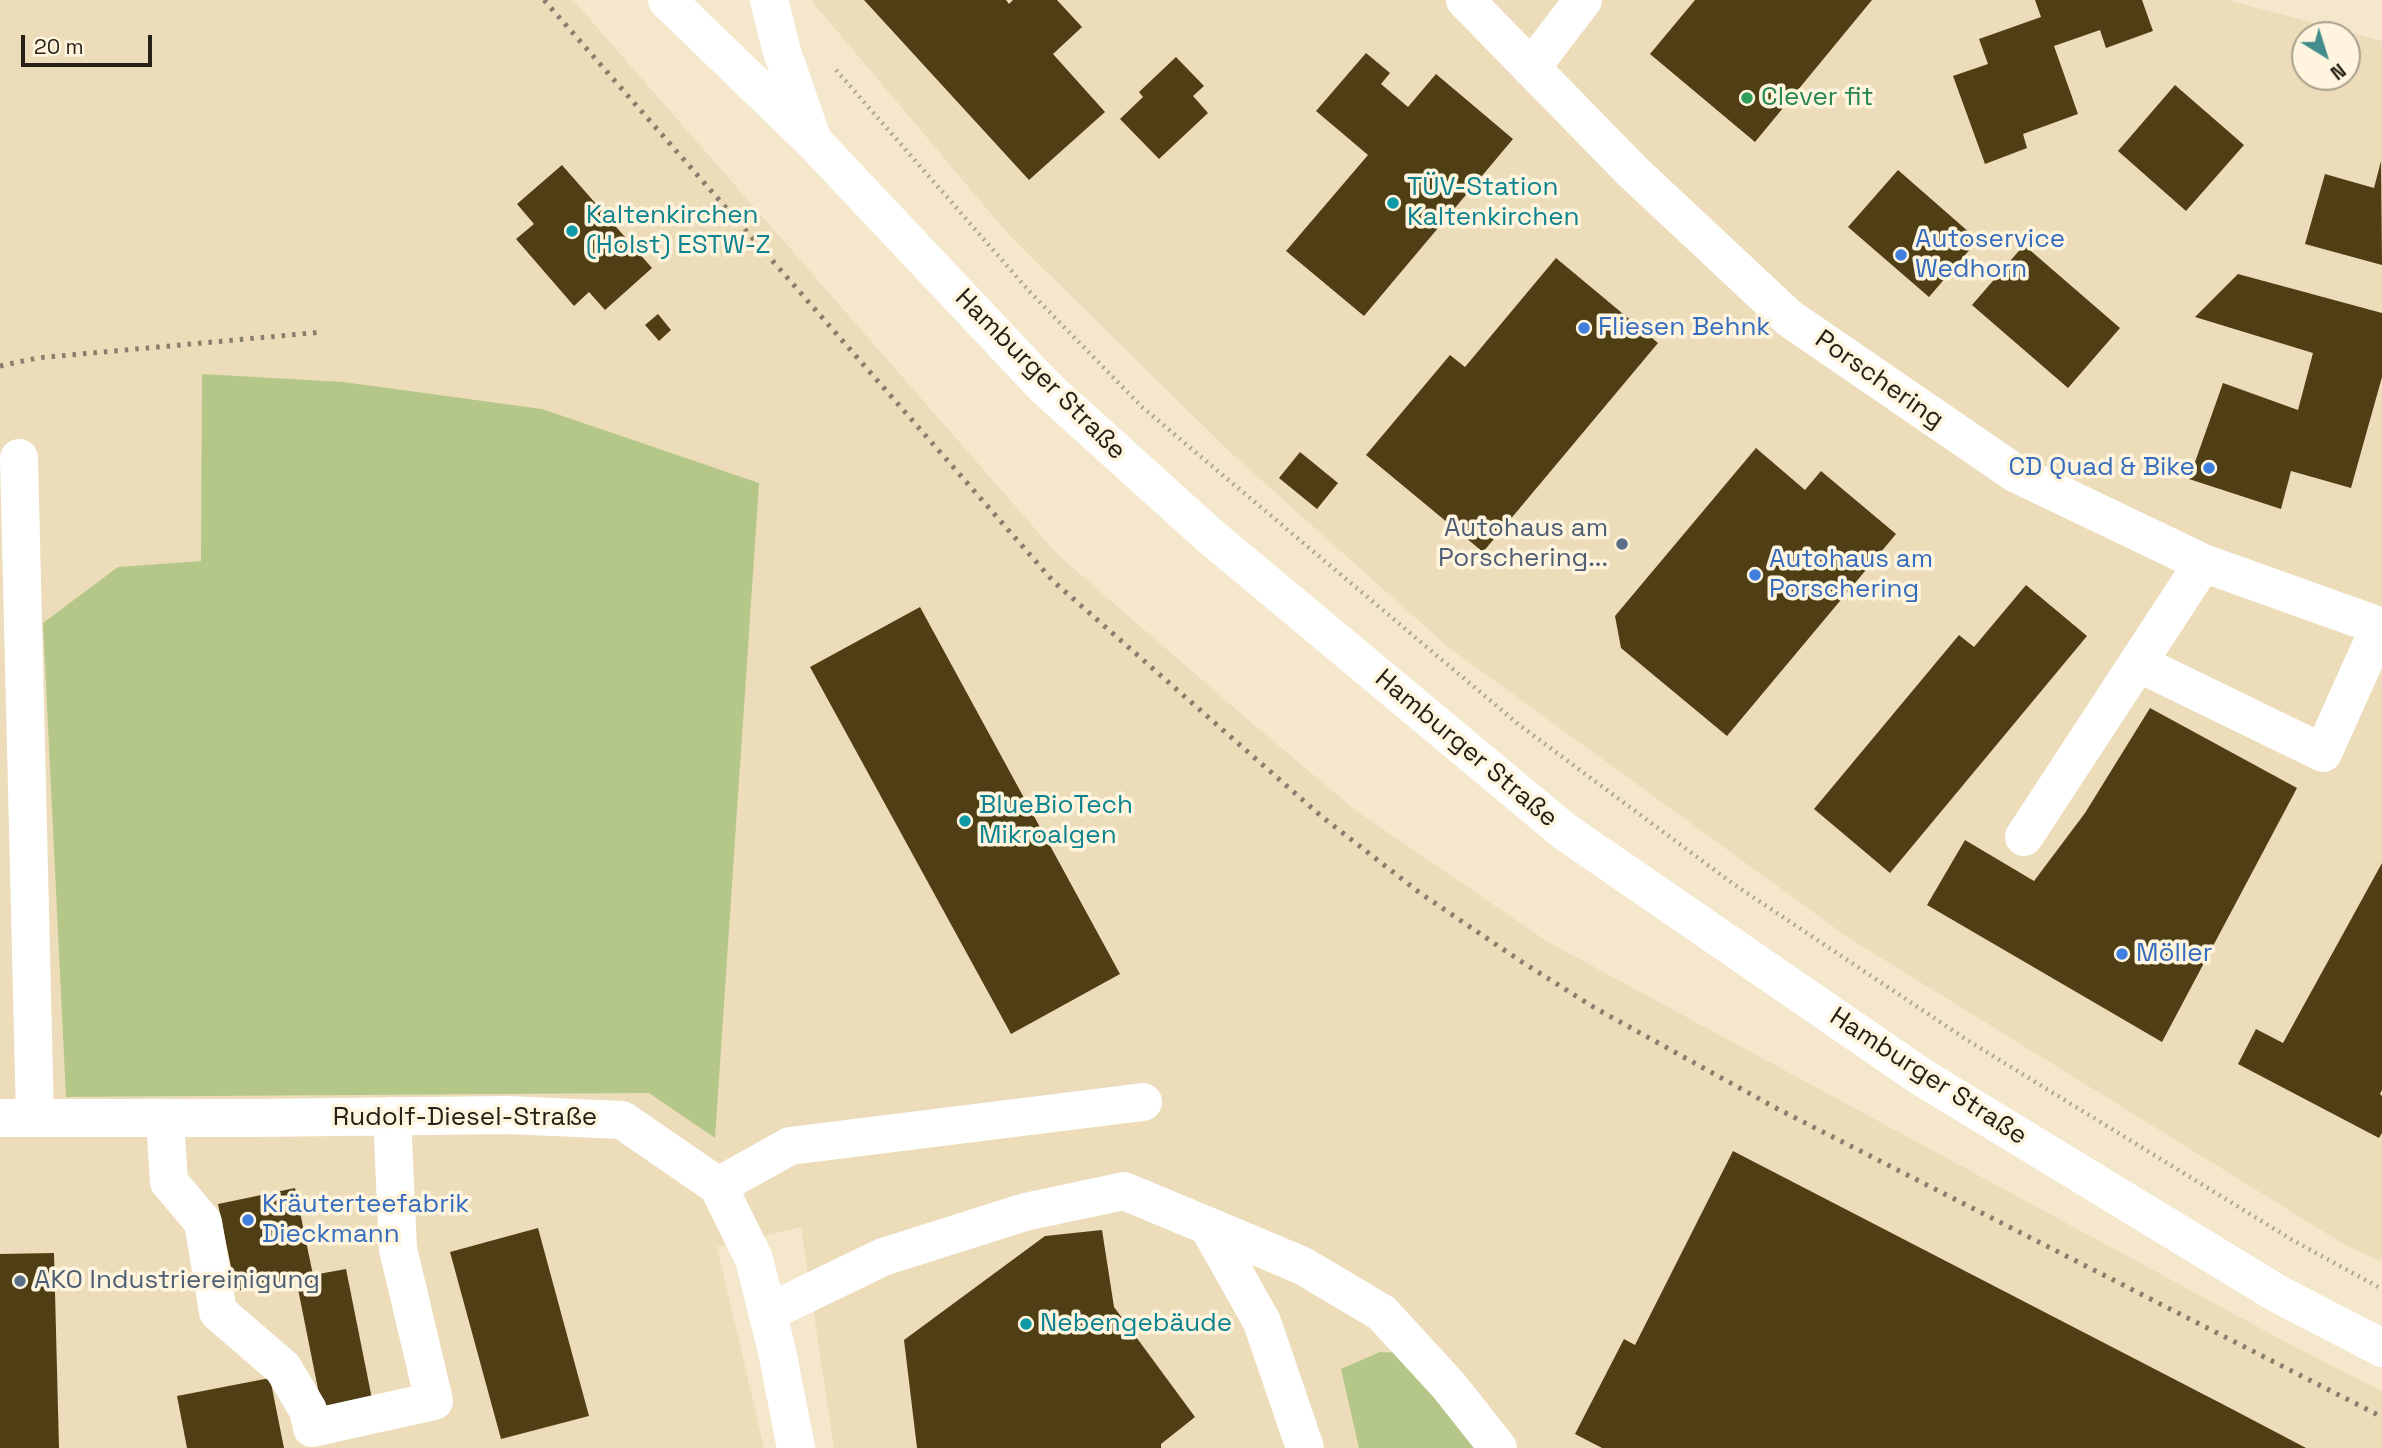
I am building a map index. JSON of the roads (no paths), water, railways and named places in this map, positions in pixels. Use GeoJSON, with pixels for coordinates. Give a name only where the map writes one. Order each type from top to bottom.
{"type":"FeatureCollection","features":[{"type":"Feature","properties":{"kind":"street"},"geometry":{"type":"LineString","coordinates":[[769,0],[782,52],[813,141]]}},
{"type":"Feature","properties":{"kind":"street","name":"Porschering"},"geometry":{"type":"LineString","coordinates":[[1465,0],[1632,170],[1789,317],[2015,473],[2203,563],[2381,627]]}},
{"type":"Feature","properties":{"kind":"street"},"geometry":{"type":"LineString","coordinates":[[1531,68],[1583,0]]}},
{"type":"Feature","properties":{"kind":"street","name":"Hamburger Straße"},"geometry":{"type":"LineString","coordinates":[[672,2],[813,141],[1045,387],[1210,536],[1564,831],[1920,1076],[2278,1294],[2382,1348]]}},
{"type":"Feature","properties":{"kind":"street"},"geometry":{"type":"LineString","coordinates":[[18,1118],[19,458]]}},
{"type":"Feature","properties":{"kind":"street"},"geometry":{"type":"LineString","coordinates":[[2024,836],[2203,563]]}},
{"type":"Feature","properties":{"kind":"street"},"geometry":{"type":"LineString","coordinates":[[2138,663],[2323,753],[2381,627]]}},
{"type":"Feature","properties":{"kind":"street"},"geometry":{"type":"LineString","coordinates":[[718,1186],[790,1146],[1143,1102]]}},
{"type":"Feature","properties":{"kind":"street","name":"Rudolf-Diesel-Straße"},"geometry":{"type":"LineString","coordinates":[[18,1118],[508,1115],[622,1119],[718,1186],[754,1259],[796,1448]]}},
{"type":"Feature","properties":{"kind":"street"},"geometry":{"type":"LineString","coordinates":[[165,1118],[169,1182],[203,1222],[218,1312],[283,1368],[308,1410],[313,1428],[434,1401],[398,1249],[392,1116]]}},
{"type":"Feature","properties":{"kind":"street"},"geometry":{"type":"LineString","coordinates":[[767,1313],[883,1257],[1025,1212],[1124,1191],[1303,1266],[1382,1313],[1449,1386],[1498,1448]]}},
{"type":"Feature","properties":{"kind":"street"},"geometry":{"type":"LineString","coordinates":[[1208,1226],[1262,1322],[1305,1448]]}},
{"type":"Feature","properties":{"kind":"railway"},"geometry":{"type":"LineString","coordinates":[[544,0],[1053,581],[1321,816],[1420,893],[1595,1008],[1774,1107],[2382,1417]]}},
{"type":"Feature","properties":{"kind":"railway"},"geometry":{"type":"LineString","coordinates":[[0,366],[37,358],[323,332]]}},
{"type":"Feature","properties":{"kind":"place","name":"Clever fit"},"geometry":{"type":"Point","coordinates":[1747,98]}},
{"type":"Feature","properties":{"kind":"place","name":"TÜV-Station Kaltenkirchen"},"geometry":{"type":"Point","coordinates":[1393,203]}},
{"type":"Feature","properties":{"kind":"place","name":"Kaltenkirchen (Holst) ESTW-Z"},"geometry":{"type":"Point","coordinates":[572,231]}},
{"type":"Feature","properties":{"kind":"place","name":"Autoservice Wedhorn"},"geometry":{"type":"Point","coordinates":[1901,255]}},
{"type":"Feature","properties":{"kind":"place","name":"Fliesen Behnk"},"geometry":{"type":"Point","coordinates":[1584,328]}},
{"type":"Feature","properties":{"kind":"place","name":"CD Quad & Bike"},"geometry":{"type":"Point","coordinates":[2209,468]}},
{"type":"Feature","properties":{"kind":"place","name":"Autohaus am Porschering..."},"geometry":{"type":"Point","coordinates":[1622,544]}},
{"type":"Feature","properties":{"kind":"place","name":"Autohaus am Porschering"},"geometry":{"type":"Point","coordinates":[1755,575]}},
{"type":"Feature","properties":{"kind":"place","name":"BlueBioTech Mikroalgen"},"geometry":{"type":"Point","coordinates":[965,821]}},
{"type":"Feature","properties":{"kind":"place","name":"Möller"},"geometry":{"type":"Point","coordinates":[2122,954]}},
{"type":"Feature","properties":{"kind":"place","name":"Kräuterteefabrik Dieckmann"},"geometry":{"type":"Point","coordinates":[248,1220]}},
{"type":"Feature","properties":{"kind":"place","name":"AKO Industriereinigung"},"geometry":{"type":"Point","coordinates":[20,1281]}},
{"type":"Feature","properties":{"kind":"place","name":"Nebengebäude"},"geometry":{"type":"Point","coordinates":[1026,1324]}}]}
